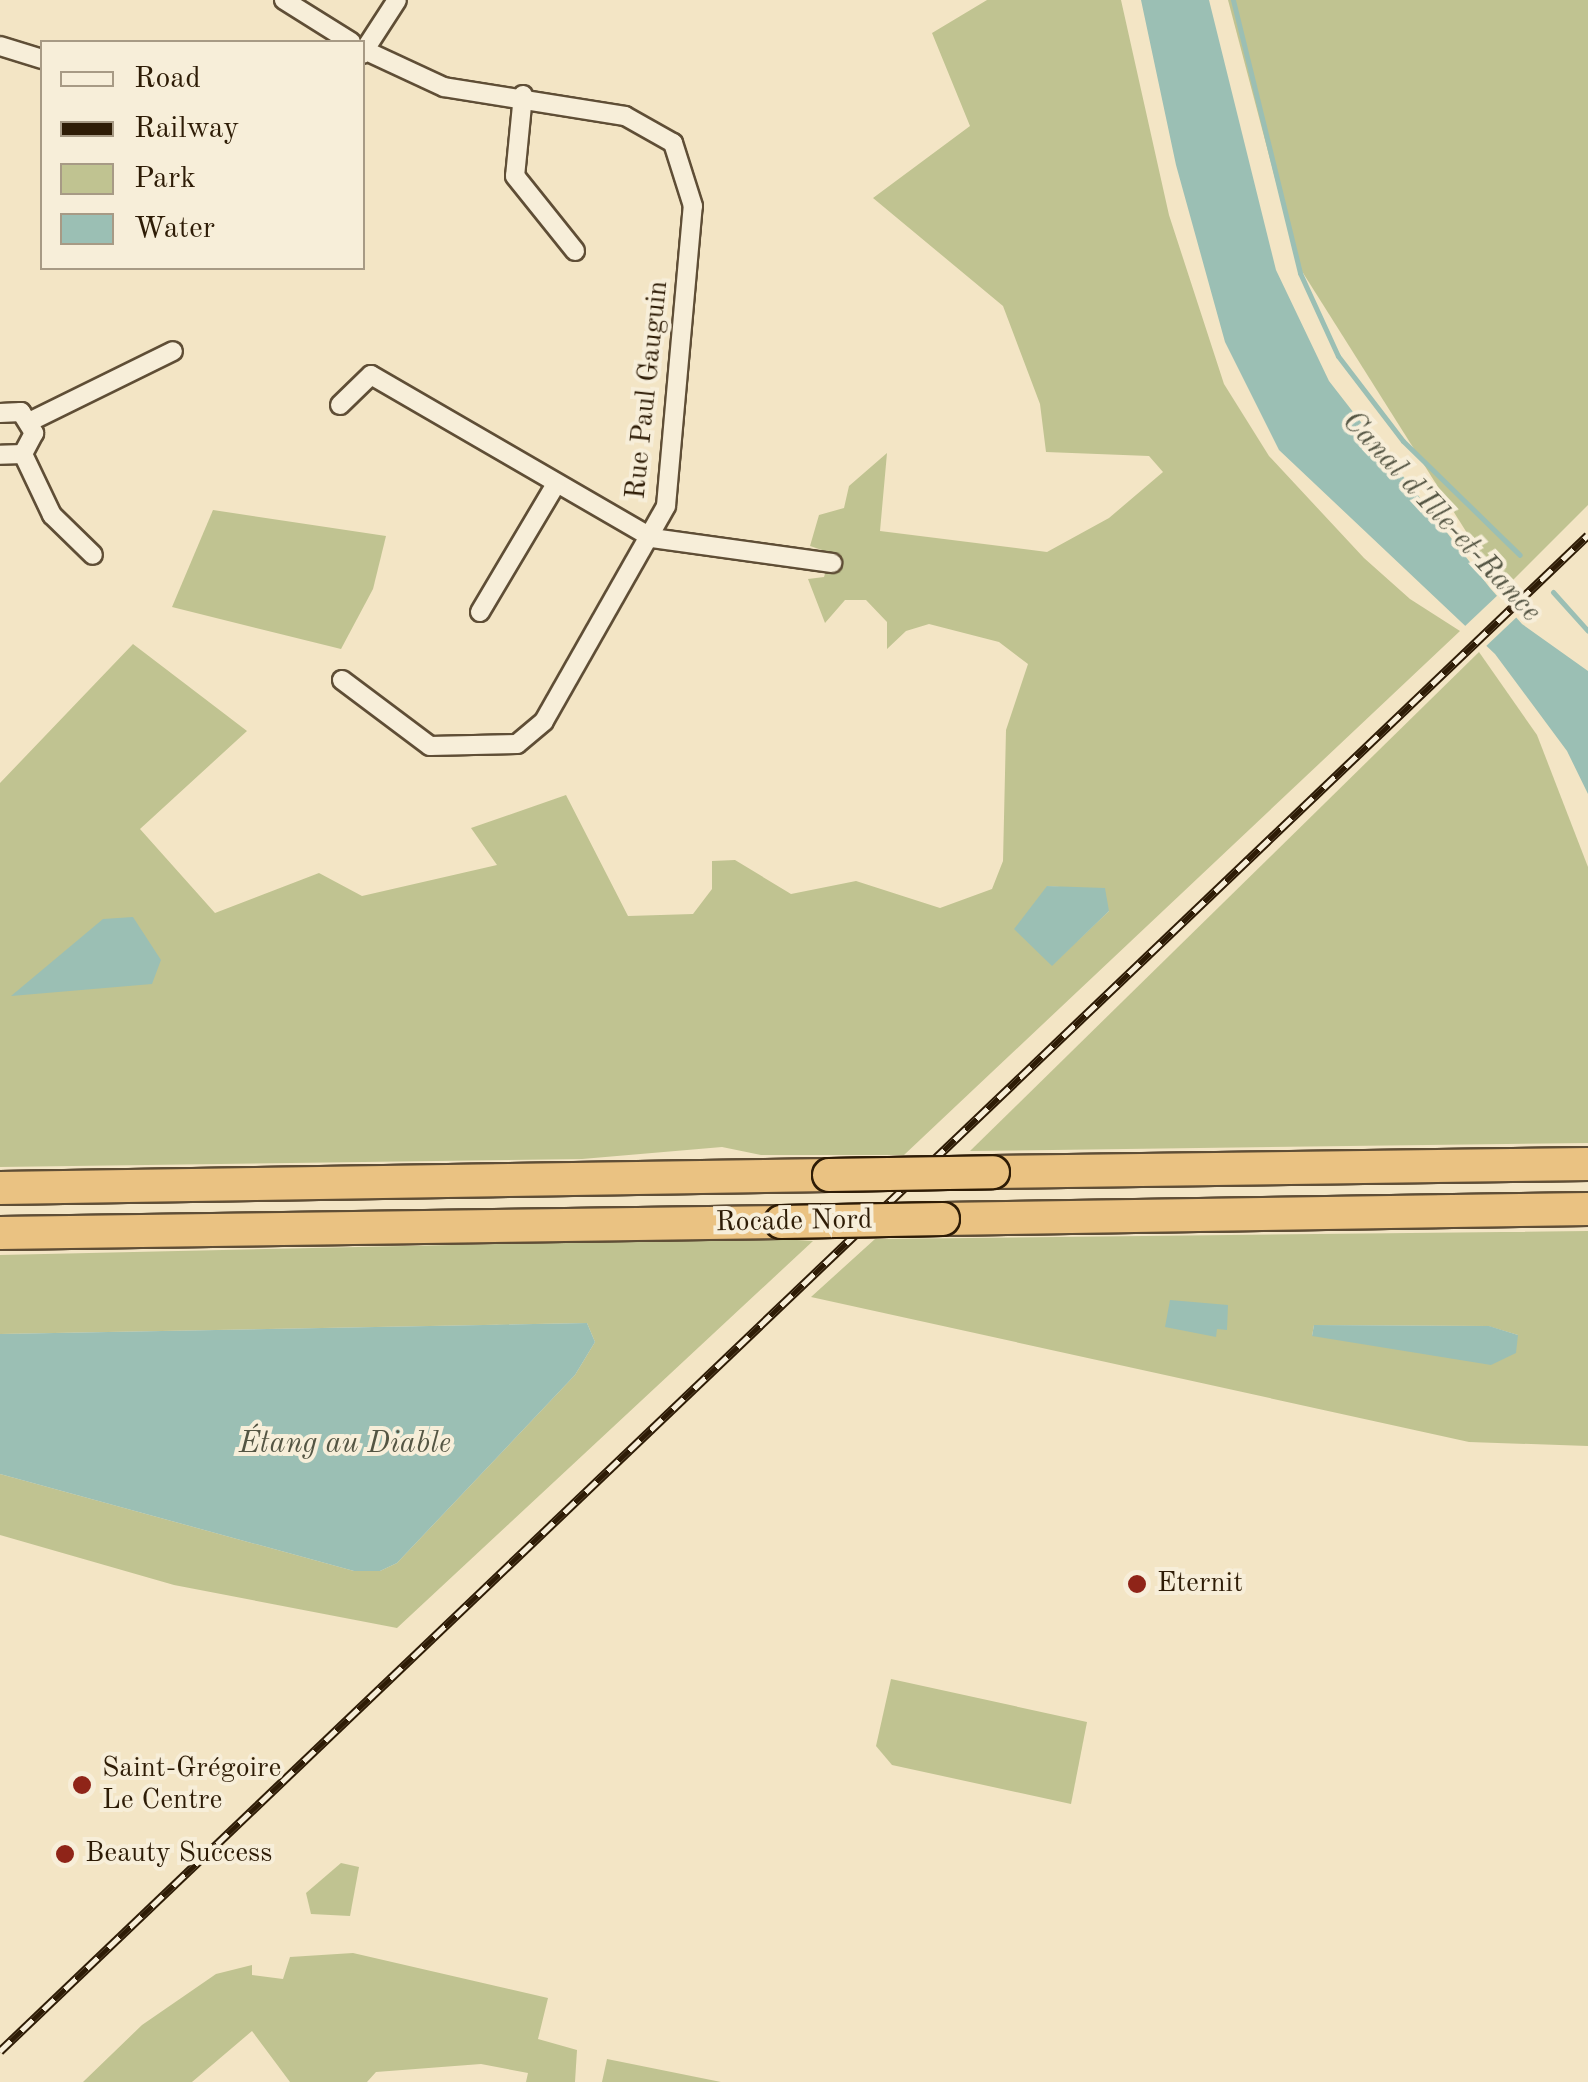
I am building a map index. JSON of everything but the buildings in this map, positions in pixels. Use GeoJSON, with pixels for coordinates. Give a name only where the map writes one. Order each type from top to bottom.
{"type":"FeatureCollection","features":[{"type":"Feature","properties":{"kind":"highway","name":"Rocade Nord"},"geometry":{"type":"LineString","coordinates":[[0,1188],[1588,1164]]}},
{"type":"Feature","properties":{"kind":"highway","name":"Rocade Nord"},"geometry":{"type":"LineString","coordinates":[[0,1233],[1588,1209]]}},
{"type":"Feature","properties":{"kind":"street","name":"Rue Paul Gauguin"},"geometry":{"type":"LineString","coordinates":[[284,0],[346,40]]}},
{"type":"Feature","properties":{"kind":"street"},"geometry":{"type":"LineString","coordinates":[[365,42],[397,0]]}},
{"type":"Feature","properties":{"kind":"street"},"geometry":{"type":"LineString","coordinates":[[0,46],[40,58]]}},
{"type":"Feature","properties":{"kind":"street","name":"Rue Paul Gauguin"},"geometry":{"type":"LineString","coordinates":[[342,680],[430,746],[518,744],[544,720],[577,672],[666,506],[693,206],[674,143],[625,116],[523,95],[444,88],[365,51]]}},
{"type":"Feature","properties":{"kind":"street"},"geometry":{"type":"LineString","coordinates":[[523,95],[515,176],[574,251]]}},
{"type":"Feature","properties":{"kind":"street"},"geometry":{"type":"LineString","coordinates":[[31,421],[173,350]]}},
{"type":"Feature","properties":{"kind":"street"},"geometry":{"type":"LineString","coordinates":[[340,405],[372,375],[652,538],[832,563]]}},
{"type":"Feature","properties":{"kind":"street"},"geometry":{"type":"LineString","coordinates":[[0,413],[21,412],[31,421],[34,433],[23,454]]}},
{"type":"Feature","properties":{"kind":"street"},"geometry":{"type":"LineString","coordinates":[[0,455],[23,454]]}},
{"type":"Feature","properties":{"kind":"street"},"geometry":{"type":"LineString","coordinates":[[23,454],[52,515],[93,556]]}},
{"type":"Feature","properties":{"kind":"street"},"geometry":{"type":"LineString","coordinates":[[480,612],[556,484]]}},
{"type":"Feature","properties":{"kind":"green space"},"geometry":{"type":"Polygon","coordinates":[[[987,0],[1121,0],[1169,215],[1224,384],[1269,456],[1364,558],[1410,599],[1460,631],[904,1155],[761,1155],[722,1147],[582,1159],[0,1167],[0,783],[133,644],[247,731],[140,829],[215,913],[319,873],[362,896],[497,865],[471,828],[566,795],[628,916],[693,914],[712,889],[712,861],[735,860],[791,894],[856,881],[940,908],[992,889],[1003,861],[1006,730],[1028,664],[999,642],[929,624],[906,631],[887,649],[887,622],[866,600],[845,600],[825,623],[808,579],[824,577],[831,553],[810,546],[819,515],[844,508],[849,486],[887,453],[880,531],[1047,552],[1109,518],[1163,472],[1149,456],[1046,452],[1040,404],[1003,306],[873,198],[970,126],[932,33],[987,0]],[[1047,886],[1052,965],[1109,911],[1074,888],[1047,886]]]}},
{"type":"Feature","properties":{"kind":"green space"},"geometry":{"type":"Polygon","coordinates":[[[1228,0],[1588,0],[1588,505],[1503,590],[1298,265],[1228,0]]]}},
{"type":"Feature","properties":{"kind":"green space"},"geometry":{"type":"Polygon","coordinates":[[[213,510],[386,536],[373,589],[341,649],[172,607],[213,510]]]}},
{"type":"Feature","properties":{"kind":"green space"},"geometry":{"type":"Polygon","coordinates":[[[1479,652],[1537,735],[1588,867],[1588,1143],[970,1151],[1479,652]]]}},
{"type":"Feature","properties":{"kind":"green space"},"geometry":{"type":"Polygon","coordinates":[[[1588,1231],[1588,1446],[1469,1442],[811,1297],[875,1239],[1588,1231]],[[1314,1325],[1312,1336],[1518,1335],[1488,1326],[1314,1325]]]}},
{"type":"Feature","properties":{"kind":"green space"},"geometry":{"type":"Polygon","coordinates":[[[765,1238],[813,1241],[397,1628],[174,1585],[0,1535],[0,1474],[354,1571],[380,1571],[397,1563],[575,1375],[595,1342],[587,1323],[0,1334],[0,1255],[765,1238]]]}},
{"type":"Feature","properties":{"kind":"green space"},"geometry":{"type":"Polygon","coordinates":[[[891,1679],[1087,1722],[1071,1804],[892,1765],[876,1746],[891,1679]]]}},
{"type":"Feature","properties":{"kind":"green space"},"geometry":{"type":"Polygon","coordinates":[[[341,1863],[359,1867],[350,1916],[311,1914],[306,1893],[341,1863]]]}},
{"type":"Feature","properties":{"kind":"green space"},"geometry":{"type":"Polygon","coordinates":[[[353,1953],[548,1998],[538,2039],[577,2050],[575,2082],[526,2082],[528,2073],[481,2064],[376,2072],[367,2082],[290,2082],[252,2031],[192,2082],[83,2082],[142,2025],[216,1974],[252,1965],[252,1975],[283,1979],[290,1957],[353,1953]]]}},
{"type":"Feature","properties":{"kind":"green space"},"geometry":{"type":"Polygon","coordinates":[[[607,2059],[721,2082],[602,2082],[607,2059]]]}},
{"type":"Feature","properties":{"kind":"water"},"geometry":{"type":"Polygon","coordinates":[[[1141,0],[1209,0],[1276,270],[1329,381],[1522,624],[1588,671],[1588,794],[1567,751],[1495,654],[1279,450],[1225,342],[1176,165],[1141,0]]]}},
{"type":"Feature","properties":{"kind":"water"},"geometry":{"type":"Polygon","coordinates":[[[1047,886],[1105,888],[1109,911],[1052,966],[1014,929],[1047,886]]]}},
{"type":"Feature","properties":{"kind":"water"},"geometry":{"type":"Polygon","coordinates":[[[133,917],[161,960],[152,984],[11,996],[103,919],[133,917]]]}},
{"type":"Feature","properties":{"kind":"water"},"geometry":{"type":"Polygon","coordinates":[[[1170,1300],[1228,1305],[1227,1330],[1217,1329],[1216,1337],[1165,1327],[1170,1300]]]}},
{"type":"Feature","properties":{"kind":"water","name":"Étang au Diable"},"geometry":{"type":"Polygon","coordinates":[[[587,1323],[595,1342],[575,1375],[397,1563],[380,1571],[354,1571],[0,1474],[0,1334],[587,1323]]]}},
{"type":"Feature","properties":{"kind":"water"},"geometry":{"type":"Polygon","coordinates":[[[1314,1325],[1489,1326],[1518,1335],[1516,1353],[1491,1365],[1312,1336],[1314,1325]]]}},
{"type":"Feature","properties":{"kind":"pier"},"geometry":{"type":"Polygon","coordinates":[[[1500,593],[1520,614],[1483,649],[1463,628],[1500,593]]]}},
{"type":"Feature","properties":{"kind":"waterway","name":"Canal d'Ille-et-Rance"},"geometry":{"type":"LineString","coordinates":[[1233,0],[1300,273],[1338,356],[1403,441],[1520,555]]}},
{"type":"Feature","properties":{"kind":"waterway","name":"Canal d'Ille-et-Rance"},"geometry":{"type":"LineString","coordinates":[[1553,592],[1588,631]]}},
{"type":"Feature","properties":{"kind":"railway"},"geometry":{"type":"LineString","coordinates":[[0,2051],[1588,535]]}},
{"type":"Feature","properties":{"kind":"place","name":"Eternit"},"geometry":{"type":"Point","coordinates":[1137,1584]}},
{"type":"Feature","properties":{"kind":"place","name":"Saint-Grégoire Le Centre"},"geometry":{"type":"Point","coordinates":[82,1785]}},
{"type":"Feature","properties":{"kind":"place","name":"Beauty Success"},"geometry":{"type":"Point","coordinates":[65,1854]}}]}
